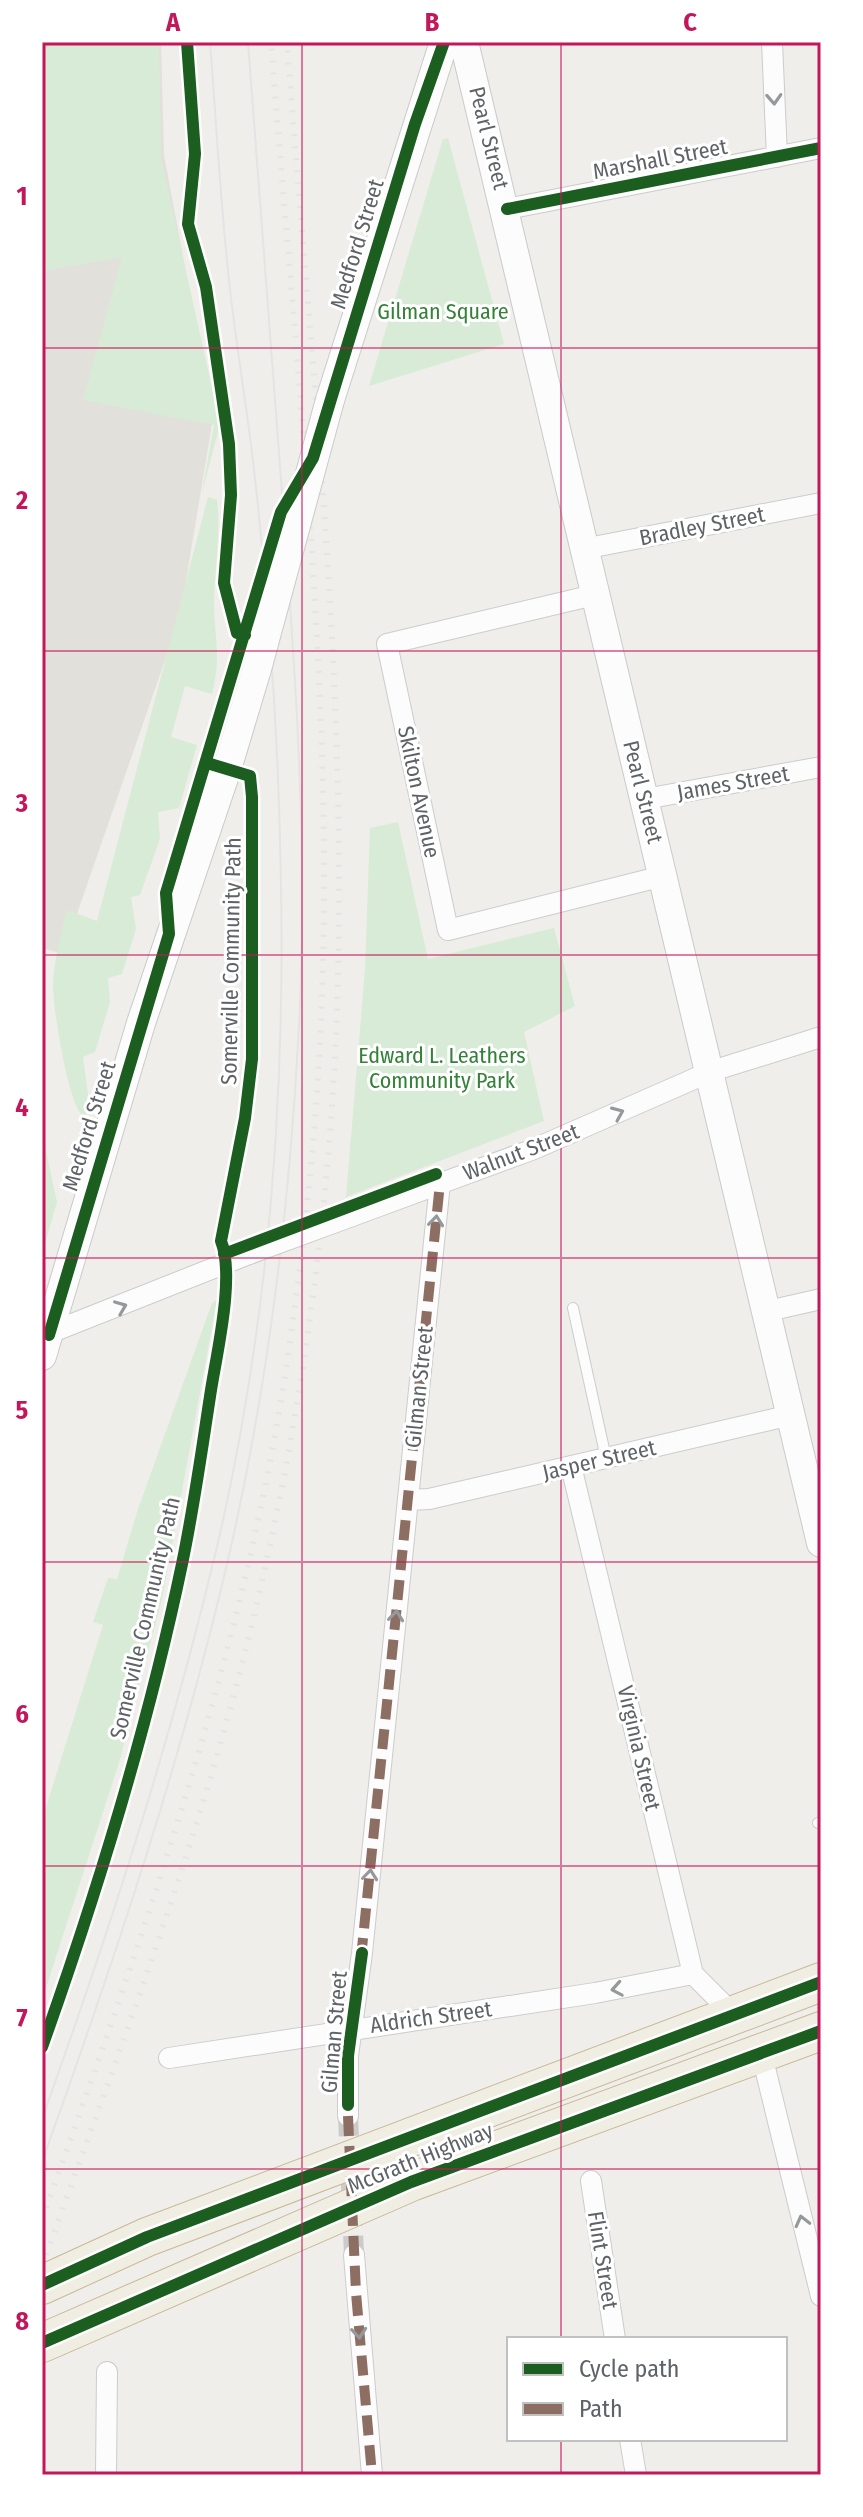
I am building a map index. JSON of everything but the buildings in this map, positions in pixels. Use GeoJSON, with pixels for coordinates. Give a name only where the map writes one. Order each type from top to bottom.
{"type":"FeatureCollection","features":[{"type":"Feature","properties":{"kind":"highway","name":"McGrath Highway"},"geometry":{"type":"LineString","coordinates":[[42,2285],[147,2237],[821,1982]]}},
{"type":"Feature","properties":{"kind":"highway","name":"McGrath Highway"},"geometry":{"type":"LineString","coordinates":[[54,2338],[411,2182],[821,2031]]}},
{"type":"Feature","properties":{"kind":"street","name":"Medford Street"},"geometry":{"type":"LineString","coordinates":[[44,1342],[141,1023],[257,669],[330,400],[444,42]]}},
{"type":"Feature","properties":{"kind":"street","name":"Pearl Street"},"geometry":{"type":"LineString","coordinates":[[464,42],[507,209],[583,549],[712,1071],[791,1415],[814,1477],[821,1543]]}},
{"type":"Feature","properties":{"kind":"street"},"geometry":{"type":"LineString","coordinates":[[772,42],[777,157]]}},
{"type":"Feature","properties":{"kind":"street","name":"Marshall Street"},"geometry":{"type":"LineString","coordinates":[[507,209],[821,148]]}},
{"type":"Feature","properties":{"kind":"street","name":"Bradley Street"},"geometry":{"type":"LineString","coordinates":[[583,549],[821,503]]}},
{"type":"Feature","properties":{"kind":"street","name":"Skilton Avenue"},"geometry":{"type":"LineString","coordinates":[[594,595],[387,644],[448,930],[663,876]]}},
{"type":"Feature","properties":{"kind":"street","name":"James Street"},"geometry":{"type":"LineString","coordinates":[[645,799],[821,767]]}},
{"type":"Feature","properties":{"kind":"street","name":"Walnut Street"},"geometry":{"type":"LineString","coordinates":[[44,1342],[249,1254],[534,1149],[712,1071],[821,1037]]}},
{"type":"Feature","properties":{"kind":"street","name":"Gilman Street"},"geometry":{"type":"LineString","coordinates":[[348,2116],[348,2056],[440,1183]]}},
{"type":"Feature","properties":{"kind":"street"},"geometry":{"type":"LineString","coordinates":[[768,1311],[821,1299]]}},
{"type":"Feature","properties":{"kind":"street","name":"Jasper Street"},"geometry":{"type":"LineString","coordinates":[[408,1500],[429,1499],[791,1415]]}},
{"type":"Feature","properties":{"kind":"street","name":"Virginia Street"},"geometry":{"type":"LineString","coordinates":[[571,1466],[693,1974]]}},
{"type":"Feature","properties":{"kind":"street"},"geometry":{"type":"LineString","coordinates":[[693,1974],[733,2014]]}},
{"type":"Feature","properties":{"kind":"street","name":"Aldrich Street"},"geometry":{"type":"LineString","coordinates":[[169,2058],[595,1993],[693,1974]]}},
{"type":"Feature","properties":{"kind":"street"},"geometry":{"type":"LineString","coordinates":[[761,2052],[821,2296]]}},
{"type":"Feature","properties":{"kind":"street","name":"Flint Street"},"geometry":{"type":"LineString","coordinates":[[591,2181],[615,2337]]}},
{"type":"Feature","properties":{"kind":"street"},"geometry":{"type":"LineString","coordinates":[[354,2255],[372,2475]]}},
{"type":"Feature","properties":{"kind":"street"},"geometry":{"type":"LineString","coordinates":[[106,2475],[107,2372]]}},
{"type":"Feature","properties":{"kind":"street"},"geometry":{"type":"LineString","coordinates":[[630,2441],[636,2475]]}},
{"type":"Feature","properties":{"kind":"lane"},"geometry":{"type":"LineString","coordinates":[[573,1308],[606,1458]]}},
{"type":"Feature","properties":{"kind":"shaded area"},"geometry":{"type":"Polygon","coordinates":[[[42,42],[161,42],[164,155],[213,418],[180,617],[63,954],[42,948],[42,42]]]}},
{"type":"Feature","properties":{"kind":"green space"},"geometry":{"type":"Polygon","coordinates":[[[42,42],[159,42],[161,158],[220,424],[202,493],[214,425],[83,400],[122,257],[42,271],[42,42]]]}},
{"type":"Feature","properties":{"kind":"green space","name":"Gilman Square"},"geometry":{"type":"Polygon","coordinates":[[[448,138],[504,344],[369,386],[443,139],[448,138]]]}},
{"type":"Feature","properties":{"kind":"green space"},"geometry":{"type":"Polygon","coordinates":[[[208,497],[217,500],[218,513],[214,600],[215,680],[212,694],[185,686],[171,737],[197,745],[179,808],[158,812],[160,839],[140,895],[131,897],[136,929],[122,974],[108,978],[110,1002],[95,1052],[83,1057],[89,1102],[85,1118],[79,1111],[67,1078],[59,1034],[53,985],[58,947],[67,910],[97,921],[208,497]]]}},
{"type":"Feature","properties":{"kind":"green space","name":"Edward L. Leathers Community Park"},"geometry":{"type":"Polygon","coordinates":[[[398,822],[428,959],[554,928],[575,1006],[524,1032],[544,1121],[346,1197],[365,969],[370,828],[398,822]]]}},
{"type":"Feature","properties":{"kind":"green space"},"geometry":{"type":"Polygon","coordinates":[[[42,1143],[57,1202],[42,1254],[42,1143]]]}},
{"type":"Feature","properties":{"kind":"green space"},"geometry":{"type":"Polygon","coordinates":[[[217,1300],[162,1599],[119,1763],[42,2000],[42,1820],[103,1625],[93,1622],[108,1578],[117,1579],[138,1509],[212,1303],[217,1300]]]}},
{"type":"Feature","properties":{"kind":"tunnel"},"geometry":{"type":"LineString","coordinates":[[348,2116],[354,2255]]}},
{"type":"Feature","properties":{"kind":"tram line"},"geometry":{"type":"LineString","coordinates":[[42,2119],[137,1837],[179,1695],[216,1551],[234,1470],[260,1305],[276,1138],[281,970],[275,724],[258,507],[225,240],[210,42]]}},
{"type":"Feature","properties":{"kind":"tram line"},"geometry":{"type":"LineString","coordinates":[[42,2162],[145,1860],[211,1629],[256,1422],[276,1290],[290,1158],[301,961],[299,766],[275,390],[248,42]]}},
{"type":"Feature","properties":{"kind":"railway"},"geometry":{"type":"LineString","coordinates":[[42,2219],[154,1895],[220,1677],[248,1566],[271,1455],[290,1342],[308,1193],[320,1043],[324,918],[319,667],[271,42]]}},
{"type":"Feature","properties":{"kind":"railway"},"geometry":{"type":"LineString","coordinates":[[42,2266],[159,1938],[202,1805],[240,1671],[286,1466],[308,1328],[325,1190],[335,1047],[339,903],[337,760],[321,472],[287,42]]}},
{"type":"Feature","properties":{"kind":"marked path"},"geometry":{"type":"LineString","coordinates":[[361,1958],[440,1183]]}},
{"type":"Feature","properties":{"kind":"marked path"},"geometry":{"type":"LineString","coordinates":[[348,2116],[356,2293],[372,2475]]}},
{"type":"Feature","properties":{"kind":"cycle path"},"geometry":{"type":"LineString","coordinates":[[187,42],[195,154],[188,224],[206,287],[229,444],[231,495],[224,583],[237,633],[245,635]]}},
{"type":"Feature","properties":{"kind":"cycle path"},"geometry":{"type":"LineString","coordinates":[[49,1335],[169,934],[166,893],[281,512],[313,458],[415,124],[444,42]]}},
{"type":"Feature","properties":{"kind":"cycle path"},"geometry":{"type":"LineString","coordinates":[[507,209],[821,148]]}},
{"type":"Feature","properties":{"kind":"cycle path","name":"Somerville Community Path"},"geometry":{"type":"LineString","coordinates":[[42,2047],[102,1868],[154,1686],[186,1543],[224,1314],[226,1274],[221,1241],[245,1118],[252,1059],[252,797],[250,776],[207,763]]}},
{"type":"Feature","properties":{"kind":"cycle path"},"geometry":{"type":"LineString","coordinates":[[224,1254],[436,1174]]}},
{"type":"Feature","properties":{"kind":"cycle path"},"geometry":{"type":"LineString","coordinates":[[348,2105],[348,2056],[362,1953]]}},
{"type":"Feature","properties":{"kind":"cycle path"},"geometry":{"type":"LineString","coordinates":[[42,2285],[147,2237],[821,1982]]}},
{"type":"Feature","properties":{"kind":"cycle path"},"geometry":{"type":"LineString","coordinates":[[42,2343],[411,2182],[821,2031]]}}]}
